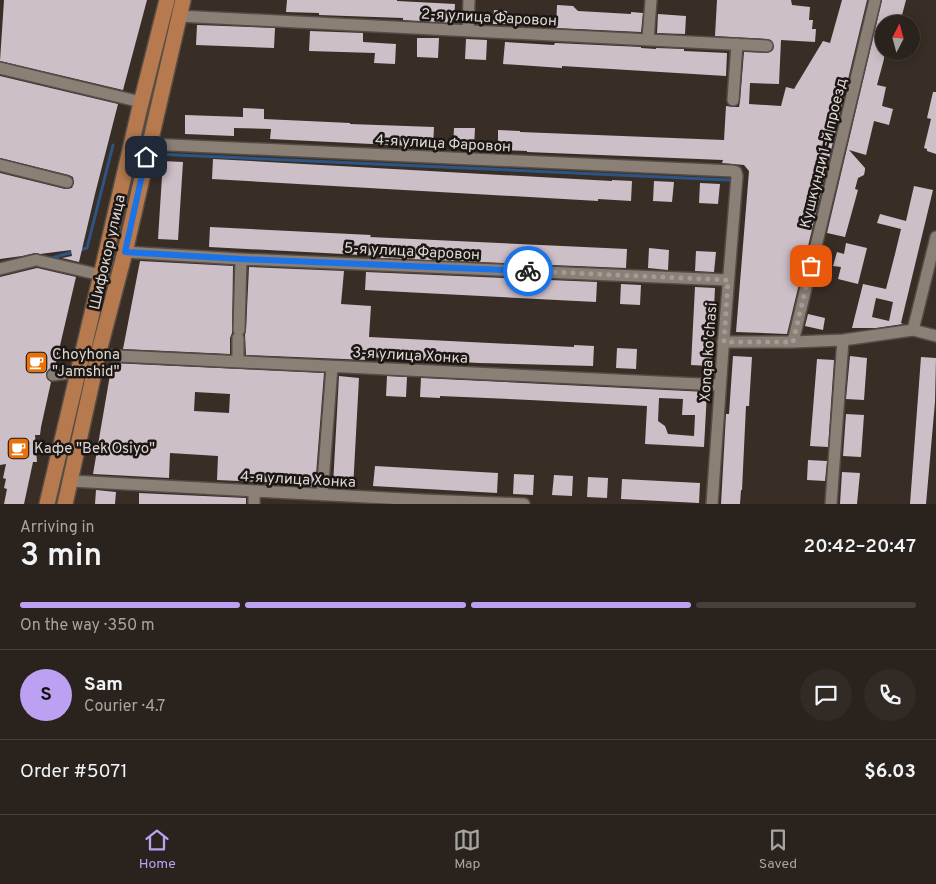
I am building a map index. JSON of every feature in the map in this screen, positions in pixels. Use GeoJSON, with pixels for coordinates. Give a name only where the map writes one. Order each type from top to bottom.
{"type":"FeatureCollection","features":[{"type":"Feature","properties":{"kind":"main road","name":"Шифокор улица"},"geometry":{"type":"LineString","coordinates":[[47,504],[140,106],[167,0]]}},
{"type":"Feature","properties":{"kind":"main road"},"geometry":{"type":"LineString","coordinates":[[65,504],[98,355],[125,252],[183,0]]}},
{"type":"Feature","properties":{"kind":"main road"},"geometry":{"type":"LineString","coordinates":[[140,106],[156,115]]}},
{"type":"Feature","properties":{"kind":"street"},"geometry":{"type":"LineString","coordinates":[[468,31],[469,0]]}},
{"type":"Feature","properties":{"kind":"street"},"geometry":{"type":"LineString","coordinates":[[648,40],[651,0]]}},
{"type":"Feature","properties":{"kind":"street","name":"Кушкунди 1-й проезд"},"geometry":{"type":"LineString","coordinates":[[793,342],[875,0]]}},
{"type":"Feature","properties":{"kind":"street","name":"2-я улица Фаровон"},"geometry":{"type":"LineString","coordinates":[[180,16],[767,46]]}},
{"type":"Feature","properties":{"kind":"street"},"geometry":{"type":"LineString","coordinates":[[733,100],[737,44]]}},
{"type":"Feature","properties":{"kind":"street"},"geometry":{"type":"LineString","coordinates":[[0,68],[140,106]]}},
{"type":"Feature","properties":{"kind":"street","name":"4-я улица Фаровон"},"geometry":{"type":"LineString","coordinates":[[149,144],[736,172]]}},
{"type":"Feature","properties":{"kind":"street"},"geometry":{"type":"LineString","coordinates":[[0,165],[67,182]]}},
{"type":"Feature","properties":{"kind":"street","name":"Xonqa ko'chasi"},"geometry":{"type":"LineString","coordinates":[[712,504],[728,280],[738,176],[736,172]]}},
{"type":"Feature","properties":{"kind":"street"},"geometry":{"type":"LineString","coordinates":[[914,330],[936,237]]}},
{"type":"Feature","properties":{"kind":"street","name":"5-я улица Фаровон"},"geometry":{"type":"LineString","coordinates":[[125,252],[241,259],[728,280]]}},
{"type":"Feature","properties":{"kind":"street"},"geometry":{"type":"LineString","coordinates":[[238,362],[241,259]]}},
{"type":"Feature","properties":{"kind":"street"},"geometry":{"type":"LineString","coordinates":[[0,269],[38,260],[102,275]]}},
{"type":"Feature","properties":{"kind":"street"},"geometry":{"type":"LineString","coordinates":[[724,342],[843,340],[914,330],[936,336]]}},
{"type":"Feature","properties":{"kind":"street"},"geometry":{"type":"LineString","coordinates":[[831,504],[843,340]]}},
{"type":"Feature","properties":{"kind":"street","name":"3-я улица Хонка"},"geometry":{"type":"LineString","coordinates":[[98,355],[720,386]]}},
{"type":"Feature","properties":{"kind":"street"},"geometry":{"type":"LineString","coordinates":[[322,495],[332,367]]}},
{"type":"Feature","properties":{"kind":"street"},"geometry":{"type":"LineString","coordinates":[[53,375],[78,372]]}},
{"type":"Feature","properties":{"kind":"street","name":"4-я улица Хонка"},"geometry":{"type":"LineString","coordinates":[[70,481],[423,502],[524,504]]}},
{"type":"Feature","properties":{"kind":"street"},"geometry":{"type":"LineString","coordinates":[[254,491],[254,504]]}},
{"type":"Feature","properties":{"kind":"building"},"geometry":{"type":"Polygon","coordinates":[[[4,0],[147,0],[123,90],[0,61],[4,0]]]}},
{"type":"Feature","properties":{"kind":"building"},"geometry":{"type":"Polygon","coordinates":[[[287,0],[397,0],[455,4],[454,23],[403,20],[403,18],[286,12],[287,0]]]}},
{"type":"Feature","properties":{"kind":"building"},"geometry":{"type":"Polygon","coordinates":[[[717,0],[791,0],[792,5],[810,7],[809,20],[813,20],[812,29],[816,29],[815,42],[781,40],[779,84],[750,83],[749,104],[781,106],[786,87],[794,89],[823,41],[830,43],[842,0],[867,0],[787,334],[736,332],[749,171],[744,165],[722,163],[723,160],[498,150],[498,130],[724,140],[726,106],[739,107],[744,52],[767,53],[773,50],[774,46],[771,40],[767,39],[715,36],[717,0]]]}},
{"type":"Feature","properties":{"kind":"building"},"geometry":{"type":"Polygon","coordinates":[[[882,0],[906,0],[902,15],[878,15],[882,0]]]}},
{"type":"Feature","properties":{"kind":"building"},"geometry":{"type":"Polygon","coordinates":[[[557,5],[573,6],[578,11],[643,13],[641,32],[556,28],[557,5]]]}},
{"type":"Feature","properties":{"kind":"building"},"geometry":{"type":"Polygon","coordinates":[[[494,10],[507,11],[506,24],[493,24],[494,10]]]}},
{"type":"Feature","properties":{"kind":"building"},"geometry":{"type":"Polygon","coordinates":[[[658,14],[686,16],[685,34],[657,33],[658,14]]]}},
{"type":"Feature","properties":{"kind":"building"},"geometry":{"type":"Polygon","coordinates":[[[197,25],[275,28],[274,48],[196,45],[197,25]]]}},
{"type":"Feature","properties":{"kind":"building"},"geometry":{"type":"Polygon","coordinates":[[[875,30],[875,60],[884,60],[877,85],[886,87],[882,106],[893,109],[889,125],[874,121],[866,155],[849,150],[865,168],[864,175],[858,178],[855,189],[858,190],[845,237],[827,233],[875,30]]]}},
{"type":"Feature","properties":{"kind":"building"},"geometry":{"type":"Polygon","coordinates":[[[310,31],[363,33],[363,42],[396,44],[395,64],[374,63],[375,53],[309,51],[310,31]]]}},
{"type":"Feature","properties":{"kind":"building"},"geometry":{"type":"Polygon","coordinates":[[[417,38],[439,38],[438,58],[417,57],[417,38]]]}},
{"type":"Feature","properties":{"kind":"building"},"geometry":{"type":"Polygon","coordinates":[[[466,39],[487,40],[486,60],[465,59],[466,39]]]}},
{"type":"Feature","properties":{"kind":"building"},"geometry":{"type":"Polygon","coordinates":[[[505,42],[684,49],[684,51],[727,53],[726,76],[503,64],[505,42]]]}},
{"type":"Feature","properties":{"kind":"building"},"geometry":{"type":"Polygon","coordinates":[[[0,76],[118,104],[79,262],[62,258],[72,256],[71,250],[35,253],[0,259],[0,173],[65,189],[72,188],[74,183],[73,177],[69,175],[0,158],[0,76]]]}},
{"type":"Feature","properties":{"kind":"building"},"geometry":{"type":"Polygon","coordinates":[[[933,92],[936,92],[936,154],[924,148],[931,119],[927,118],[933,92]]]}},
{"type":"Feature","properties":{"kind":"building"},"geometry":{"type":"Polygon","coordinates":[[[243,108],[264,109],[264,119],[434,127],[433,147],[270,139],[271,129],[234,128],[234,136],[185,134],[185,115],[243,117],[243,108]]]}},
{"type":"Feature","properties":{"kind":"building"},"geometry":{"type":"Polygon","coordinates":[[[454,128],[475,128],[474,148],[453,147],[454,128]]]}},
{"type":"Feature","properties":{"kind":"building"},"geometry":{"type":"Polygon","coordinates":[[[213,159],[632,181],[631,201],[598,199],[598,201],[212,179],[213,159]]]}},
{"type":"Feature","properties":{"kind":"building"},"geometry":{"type":"Polygon","coordinates":[[[163,161],[183,162],[178,240],[158,239],[163,161]]]}},
{"type":"Feature","properties":{"kind":"building"},"geometry":{"type":"Polygon","coordinates":[[[654,181],[674,182],[672,202],[653,201],[654,181]]]}},
{"type":"Feature","properties":{"kind":"building"},"geometry":{"type":"Polygon","coordinates":[[[700,183],[720,184],[718,204],[699,203],[700,183]]]}},
{"type":"Feature","properties":{"kind":"building"},"geometry":{"type":"Polygon","coordinates":[[[914,186],[933,190],[901,323],[903,324],[876,328],[852,328],[863,284],[886,289],[895,254],[901,229],[877,223],[880,214],[906,221],[914,186]],[[876,298],[872,317],[889,321],[893,302],[876,298]]]}},
{"type":"Feature","properties":{"kind":"building"},"geometry":{"type":"Polygon","coordinates":[[[210,227],[371,235],[370,237],[627,249],[626,268],[380,258],[381,256],[209,247],[210,227]]]}},
{"type":"Feature","properties":{"kind":"building"},"geometry":{"type":"Polygon","coordinates":[[[846,243],[867,248],[858,284],[838,279],[841,267],[833,266],[837,252],[844,254],[846,243]]]}},
{"type":"Feature","properties":{"kind":"building"},"geometry":{"type":"Polygon","coordinates":[[[649,248],[669,250],[668,270],[648,268],[649,248]]]}},
{"type":"Feature","properties":{"kind":"building"},"geometry":{"type":"Polygon","coordinates":[[[696,251],[716,252],[714,272],[695,271],[696,251]]]}},
{"type":"Feature","properties":{"kind":"building"},"geometry":{"type":"Polygon","coordinates":[[[140,261],[233,266],[230,354],[123,349],[140,261]]]}},
{"type":"Feature","properties":{"kind":"building"},"geometry":{"type":"Polygon","coordinates":[[[249,267],[344,271],[341,304],[371,306],[369,337],[574,347],[574,345],[594,346],[593,366],[479,363],[368,357],[368,360],[246,355],[245,335],[249,267]]]}},
{"type":"Feature","properties":{"kind":"building"},"geometry":{"type":"Polygon","coordinates":[[[37,268],[76,277],[55,367],[49,369],[46,373],[47,379],[51,382],[40,435],[35,435],[37,462],[33,462],[24,504],[4,504],[7,489],[4,488],[6,479],[3,478],[6,464],[0,465],[0,277],[37,268]]]}},
{"type":"Feature","properties":{"kind":"building"},"geometry":{"type":"Polygon","coordinates":[[[366,272],[597,282],[596,302],[365,290],[366,272]]]}},
{"type":"Feature","properties":{"kind":"building"},"geometry":{"type":"Polygon","coordinates":[[[621,284],[641,285],[640,305],[620,304],[621,284]]]}},
{"type":"Feature","properties":{"kind":"building"},"geometry":{"type":"Polygon","coordinates":[[[695,287],[715,288],[711,366],[691,365],[695,287]]]}},
{"type":"Feature","properties":{"kind":"building"},"geometry":{"type":"Polygon","coordinates":[[[808,314],[825,318],[823,330],[805,326],[808,314]]]}},
{"type":"Feature","properties":{"kind":"building"},"geometry":{"type":"Polygon","coordinates":[[[617,348],[637,349],[636,369],[616,368],[617,348]]]}},
{"type":"Feature","properties":{"kind":"building"},"geometry":{"type":"Polygon","coordinates":[[[733,356],[752,357],[749,406],[746,406],[740,504],[721,504],[726,414],[729,414],[733,356]]]}},
{"type":"Feature","properties":{"kind":"building"},"geometry":{"type":"Polygon","coordinates":[[[850,356],[867,358],[864,400],[846,399],[850,356]]]}},
{"type":"Feature","properties":{"kind":"building"},"geometry":{"type":"Polygon","coordinates":[[[921,357],[936,358],[935,402],[926,504],[910,504],[921,357]]]}},
{"type":"Feature","properties":{"kind":"building"},"geometry":{"type":"Polygon","coordinates":[[[817,359],[834,360],[828,447],[810,446],[817,359]]]}},
{"type":"Feature","properties":{"kind":"building"},"geometry":{"type":"Polygon","coordinates":[[[112,363],[324,373],[315,487],[288,485],[288,483],[217,480],[218,456],[170,453],[169,478],[93,474],[112,363]],[[195,392],[194,411],[229,413],[230,394],[195,392]]]}},
{"type":"Feature","properties":{"kind":"building"},"geometry":{"type":"Polygon","coordinates":[[[339,376],[359,378],[353,489],[346,488],[347,486],[333,485],[339,376]]]}},
{"type":"Feature","properties":{"kind":"building"},"geometry":{"type":"Polygon","coordinates":[[[387,376],[407,377],[406,397],[386,396],[387,376]]]}},
{"type":"Feature","properties":{"kind":"building"},"geometry":{"type":"Polygon","coordinates":[[[421,378],[707,392],[704,447],[645,444],[647,406],[440,396],[440,398],[420,397],[421,378]],[[659,398],[658,421],[665,426],[668,434],[694,436],[695,415],[682,415],[683,399],[659,398]]]}},
{"type":"Feature","properties":{"kind":"building"},"geometry":{"type":"Polygon","coordinates":[[[846,414],[864,415],[861,457],[843,456],[846,414]]]}},
{"type":"Feature","properties":{"kind":"building"},"geometry":{"type":"Polygon","coordinates":[[[808,460],[827,461],[825,481],[807,480],[808,460]]]}},
{"type":"Feature","properties":{"kind":"building"},"geometry":{"type":"Polygon","coordinates":[[[375,466],[498,473],[497,493],[373,486],[375,466]]]}},
{"type":"Feature","properties":{"kind":"building"},"geometry":{"type":"Polygon","coordinates":[[[842,472],[860,473],[857,504],[840,504],[842,472]]]}},
{"type":"Feature","properties":{"kind":"building"},"geometry":{"type":"Polygon","coordinates":[[[514,474],[534,475],[533,495],[513,494],[514,474]]]}},
{"type":"Feature","properties":{"kind":"building"},"geometry":{"type":"Polygon","coordinates":[[[554,475],[573,476],[572,496],[552,495],[554,475]]]}},
{"type":"Feature","properties":{"kind":"building"},"geometry":{"type":"Polygon","coordinates":[[[588,477],[608,478],[607,498],[587,497],[588,477]]]}},
{"type":"Feature","properties":{"kind":"building"},"geometry":{"type":"Polygon","coordinates":[[[622,479],[700,483],[699,503],[621,499],[622,479]]]}},
{"type":"Feature","properties":{"kind":"building"},"geometry":{"type":"Polygon","coordinates":[[[96,490],[116,492],[115,504],[95,504],[96,490]]]}},
{"type":"Feature","properties":{"kind":"building"},"geometry":{"type":"Polygon","coordinates":[[[139,493],[246,498],[246,504],[139,504],[139,493]]]}},
{"type":"Feature","properties":{"kind":"waterway"},"geometry":{"type":"LineString","coordinates":[[48,259],[87,248],[113,145]]}},
{"type":"Feature","properties":{"kind":"waterway"},"geometry":{"type":"LineString","coordinates":[[155,154],[729,180]]}},
{"type":"Feature","properties":{"kind":"way so far"},"geometry":{"type":"LineString","coordinates":[[528,271],[728,280],[724,342],[793,342],[811,266]]}},
{"type":"Feature","properties":{"kind":"place","name":"Choyhona \"Jamshid\""},"geometry":{"type":"Point","coordinates":[36,363]}},
{"type":"Feature","properties":{"kind":"place","name":"Кафе \"Bek Osiyo\""},"geometry":{"type":"Point","coordinates":[18,448]}},
{"type":"Feature","properties":{"kind":"route"},"geometry":{"type":"LineString","coordinates":[[146,157],[125,252],[241,259],[528,271]]}}]}
